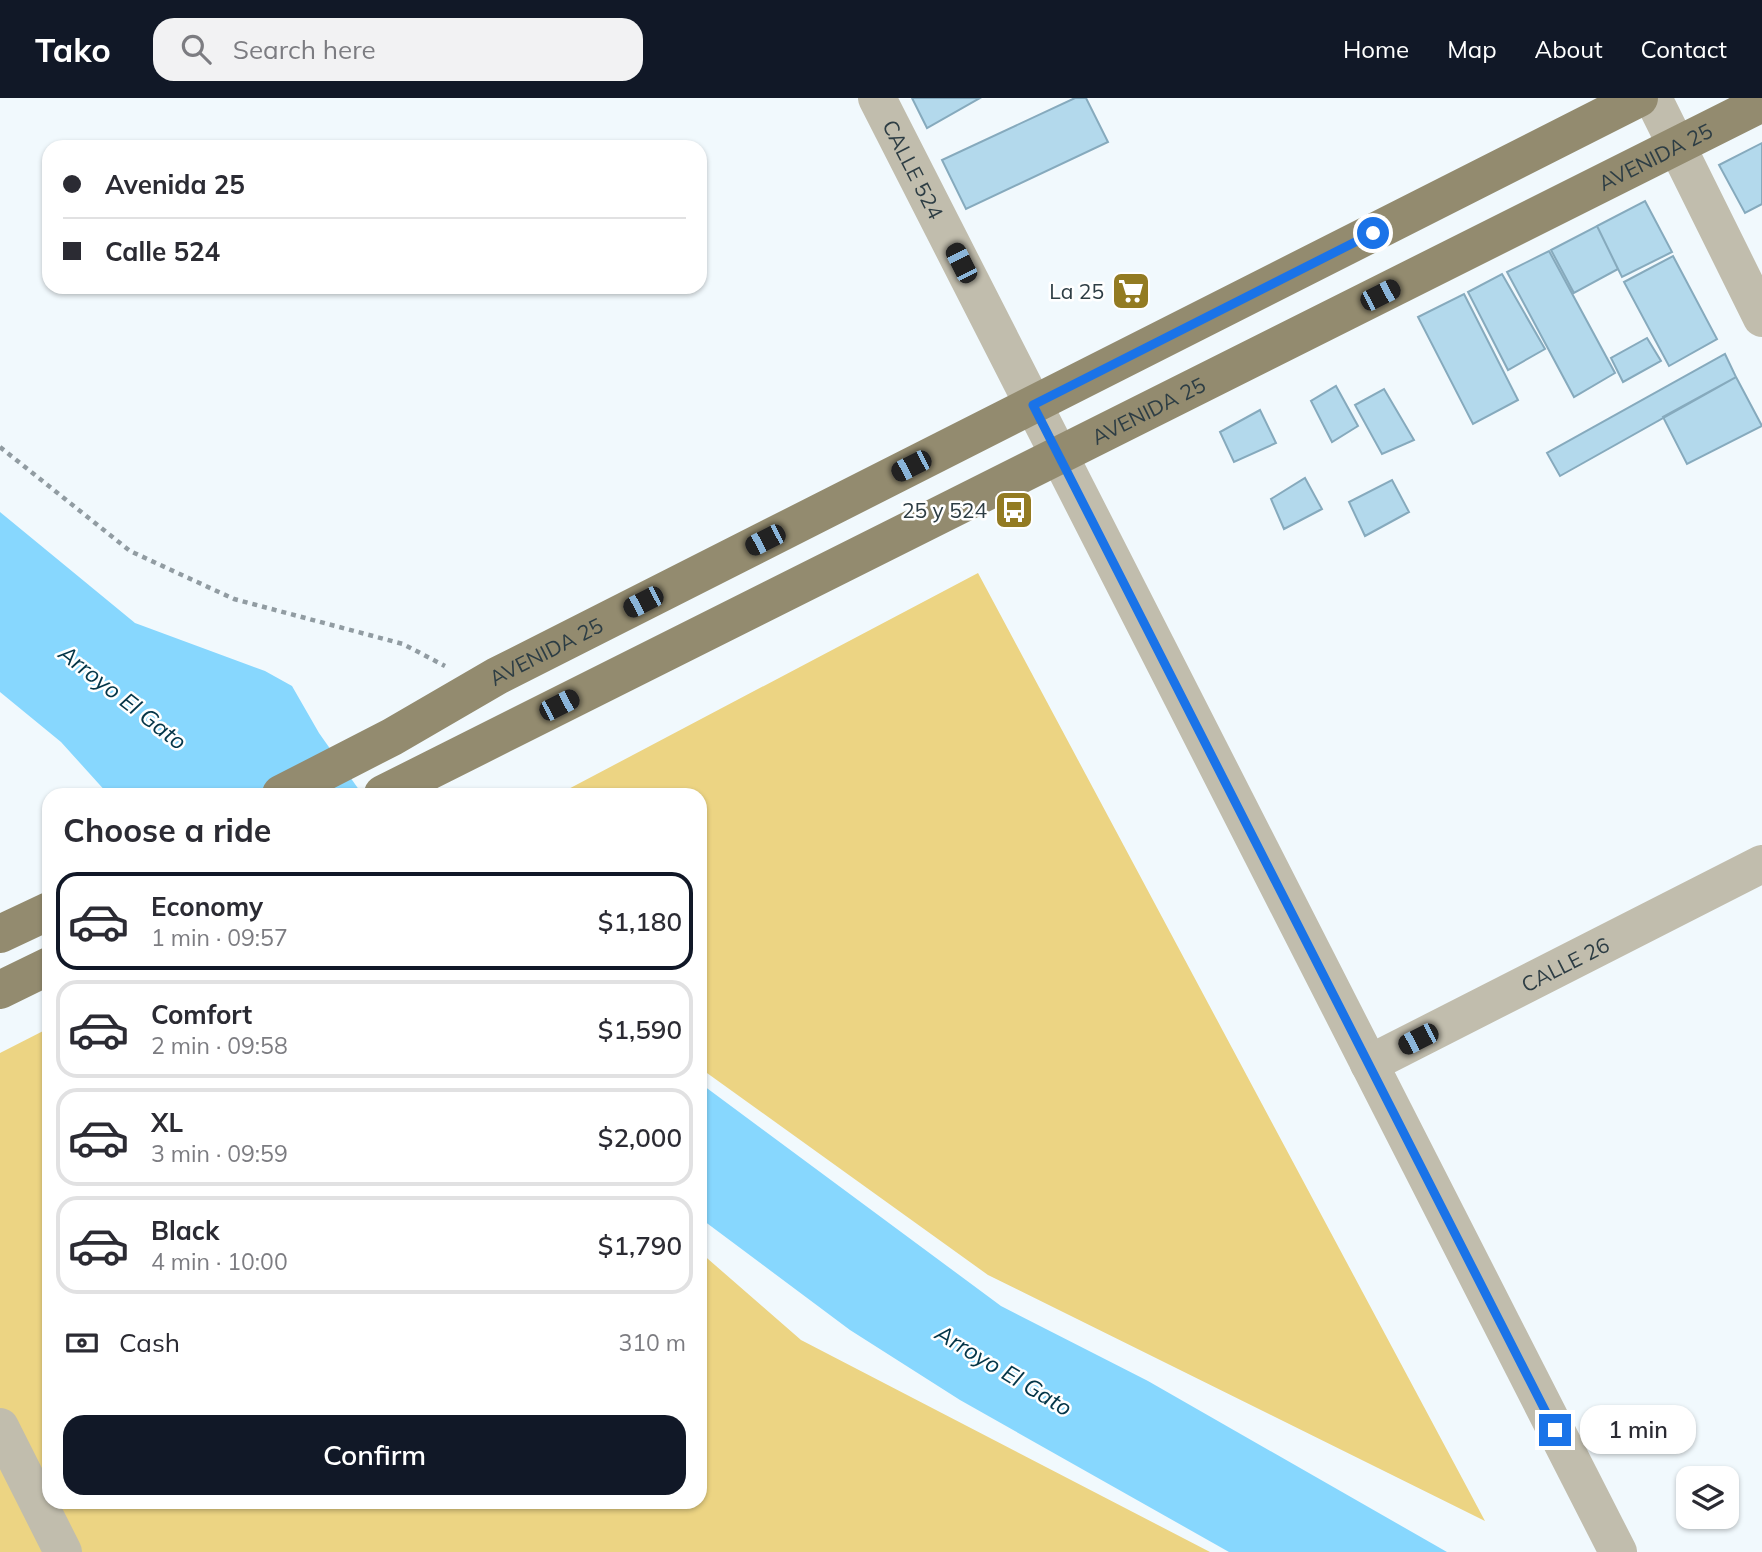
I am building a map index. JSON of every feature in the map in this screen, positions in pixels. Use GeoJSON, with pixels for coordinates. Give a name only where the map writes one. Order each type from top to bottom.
{"type":"FeatureCollection","features":[{"type":"Feature","properties":{"kind":"main road","name":"AVENIDA 25"},"geometry":{"type":"LineString","coordinates":[[293,788],[391,737],[480,686],[1639,98]]}},
{"type":"Feature","properties":{"kind":"main road","name":"AVENIDA 25"},"geometry":{"type":"LineString","coordinates":[[397,787],[1762,103]]}},
{"type":"Feature","properties":{"kind":"main road"},"geometry":{"type":"LineString","coordinates":[[0,934],[42,914]]}},
{"type":"Feature","properties":{"kind":"main road"},"geometry":{"type":"LineString","coordinates":[[0,990],[42,969]]}},
{"type":"Feature","properties":{"kind":"street","name":"CALLE 524"},"geometry":{"type":"LineString","coordinates":[[877,98],[1618,1552]]}},
{"type":"Feature","properties":{"kind":"street"},"geometry":{"type":"LineString","coordinates":[[1653,98],[1762,318]]}},
{"type":"Feature","properties":{"kind":"street","name":"CALLE 26"},"geometry":{"type":"LineString","coordinates":[[1369,1064],[1762,864]]}},
{"type":"Feature","properties":{"kind":"street"},"geometry":{"type":"LineString","coordinates":[[0,1427],[63,1552]]}},
{"type":"Feature","properties":{"kind":"path"},"geometry":{"type":"LineString","coordinates":[[0,447],[131,551],[234,599],[403,644],[480,686]]}},
{"type":"Feature","properties":{"kind":"shaded area"},"geometry":{"type":"Polygon","coordinates":[[[978,573],[1485,1521],[988,1275],[707,1073],[707,788],[570,788],[978,573]]]}},
{"type":"Feature","properties":{"kind":"shaded area"},"geometry":{"type":"Polygon","coordinates":[[[42,1032],[42,1509],[707,1509],[707,1258],[801,1340],[1210,1552],[0,1552],[0,1053],[42,1032]]]}},
{"type":"Feature","properties":{"kind":"water","name":"Arroyo El Gato"},"geometry":{"type":"Polygon","coordinates":[[[0,512],[135,623],[265,671],[292,686],[319,733],[358,788],[103,788],[61,742],[0,692],[0,512]]]}},
{"type":"Feature","properties":{"kind":"water","name":"Arroyo El Gato"},"geometry":{"type":"Polygon","coordinates":[[[707,1088],[1001,1306],[1148,1381],[1447,1552],[1229,1552],[960,1400],[850,1330],[707,1223],[707,1088]]]}},
{"type":"Feature","properties":{"kind":"building"},"geometry":{"type":"Polygon","coordinates":[[[912,98],[980,98],[927,128],[912,98]]]}},
{"type":"Feature","properties":{"kind":"building"},"geometry":{"type":"Polygon","coordinates":[[[1075,98],[1086,98],[1108,142],[966,209],[942,160],[1075,98]]]}},
{"type":"Feature","properties":{"kind":"building"},"geometry":{"type":"Polygon","coordinates":[[[1762,143],[1762,204],[1745,213],[1719,165],[1762,143]]]}},
{"type":"Feature","properties":{"kind":"building"},"geometry":{"type":"Polygon","coordinates":[[[1645,201],[1672,252],[1622,277],[1597,226],[1645,201]]]}},
{"type":"Feature","properties":{"kind":"building"},"geometry":{"type":"Polygon","coordinates":[[[1597,226],[1618,269],[1574,293],[1551,250],[1597,226]]]}},
{"type":"Feature","properties":{"kind":"building"},"geometry":{"type":"Polygon","coordinates":[[[1549,251],[1615,373],[1574,397],[1507,272],[1549,251]]]}},
{"type":"Feature","properties":{"kind":"building"},"geometry":{"type":"Polygon","coordinates":[[[1673,256],[1717,339],[1669,366],[1624,282],[1673,256]]]}},
{"type":"Feature","properties":{"kind":"building"},"geometry":{"type":"Polygon","coordinates":[[[1502,274],[1545,349],[1508,370],[1468,292],[1502,274]]]}},
{"type":"Feature","properties":{"kind":"building"},"geometry":{"type":"Polygon","coordinates":[[[1464,294],[1518,400],[1473,424],[1418,317],[1464,294]]]}},
{"type":"Feature","properties":{"kind":"building"},"geometry":{"type":"Polygon","coordinates":[[[1647,338],[1661,361],[1623,382],[1611,358],[1647,338]]]}},
{"type":"Feature","properties":{"kind":"building"},"geometry":{"type":"Polygon","coordinates":[[[1725,354],[1736,377],[1560,476],[1547,453],[1725,354]]]}},
{"type":"Feature","properties":{"kind":"building"},"geometry":{"type":"Polygon","coordinates":[[[1736,377],[1762,426],[1687,464],[1663,417],[1736,377]]]}},
{"type":"Feature","properties":{"kind":"building"},"geometry":{"type":"Polygon","coordinates":[[[1336,386],[1358,426],[1332,442],[1311,401],[1336,386]]]}},
{"type":"Feature","properties":{"kind":"building"},"geometry":{"type":"Polygon","coordinates":[[[1384,389],[1414,440],[1382,454],[1355,405],[1384,389]]]}},
{"type":"Feature","properties":{"kind":"building"},"geometry":{"type":"Polygon","coordinates":[[[1260,410],[1276,443],[1234,462],[1220,432],[1260,410]]]}},
{"type":"Feature","properties":{"kind":"building"},"geometry":{"type":"Polygon","coordinates":[[[1305,478],[1322,509],[1284,529],[1271,499],[1305,478]]]}},
{"type":"Feature","properties":{"kind":"building"},"geometry":{"type":"Polygon","coordinates":[[[1392,480],[1409,512],[1365,536],[1349,502],[1392,480]]]}},
{"type":"Feature","properties":{"kind":"place","name":"La 25"},"geometry":{"type":"Point","coordinates":[1131,291]}},
{"type":"Feature","properties":{"kind":"place","name":"25 y 524"},"geometry":{"type":"Point","coordinates":[1014,510]}},
{"type":"Feature","properties":{"kind":"route"},"geometry":{"type":"LineString","coordinates":[[1373,233],[1033,405],[1555,1430]]}}]}
